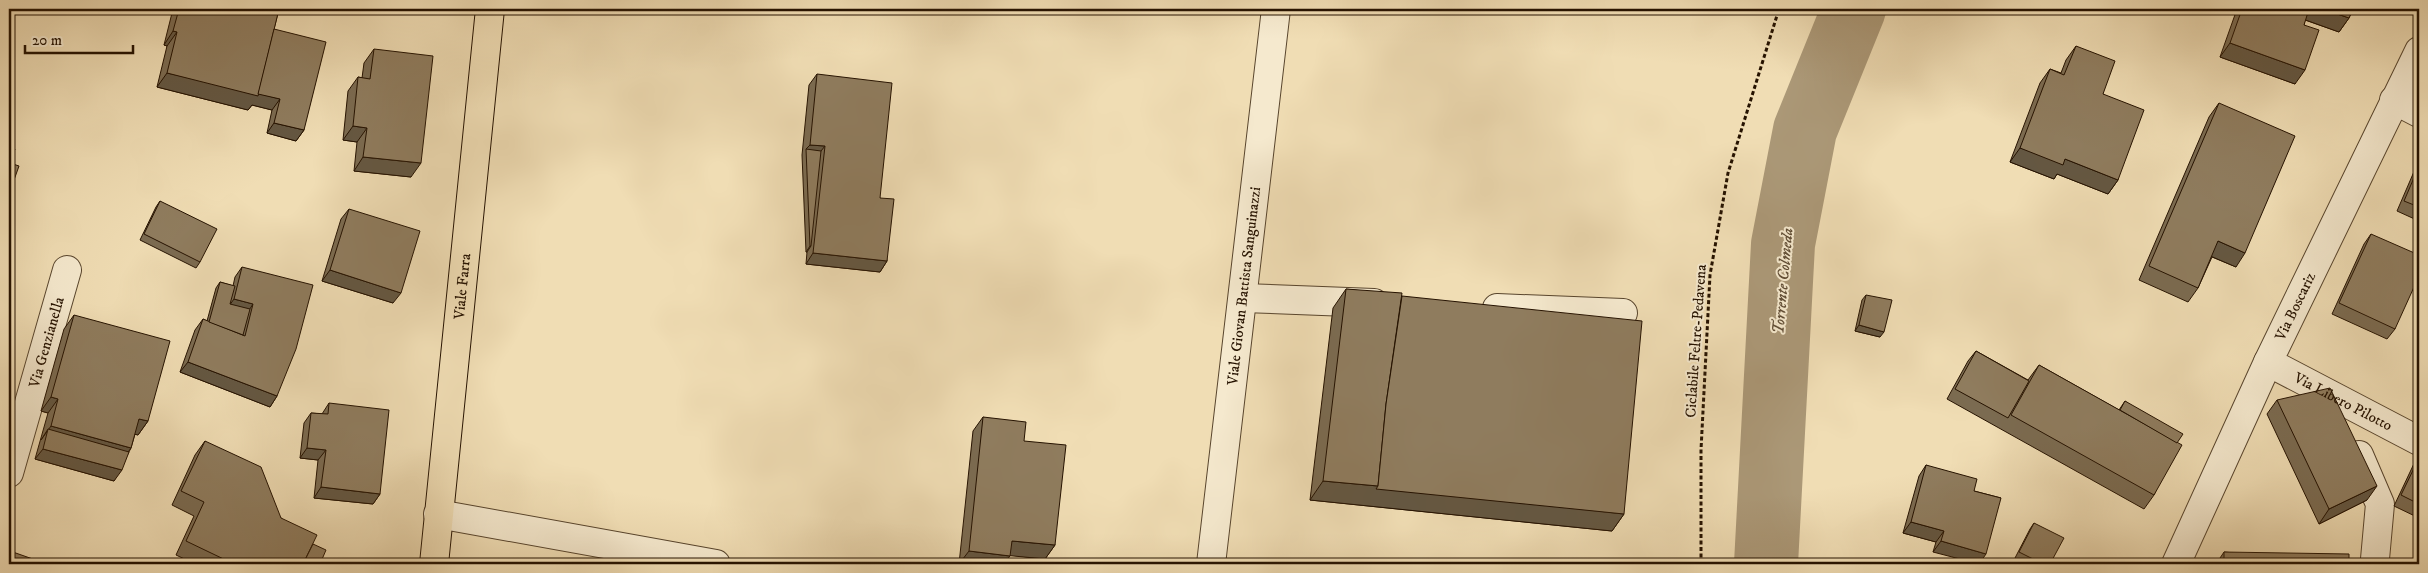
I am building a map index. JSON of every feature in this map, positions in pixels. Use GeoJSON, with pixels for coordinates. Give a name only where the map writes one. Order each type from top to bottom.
{"type":"FeatureCollection","features":[{"type":"Feature","properties":{"kind":"main road","name":"Viale Farra"},"geometry":{"type":"LineString","coordinates":[[434,564],[490,9]]}},
{"type":"Feature","properties":{"kind":"street","name":"Viale Giovan Battista Sanguinazzi"},"geometry":{"type":"LineString","coordinates":[[1211,564],[1276,9]]}},
{"type":"Feature","properties":{"kind":"street","name":"Via Boscariz"},"geometry":{"type":"LineString","coordinates":[[2176,564],[2268,362],[2419,51]]}},
{"type":"Feature","properties":{"kind":"street"},"geometry":{"type":"LineString","coordinates":[[2394,100],[2419,113]]}},
{"type":"Feature","properties":{"kind":"street","name":"Via Genzianella"},"geometry":{"type":"LineString","coordinates":[[9,473],[67,270]]}},
{"type":"Feature","properties":{"kind":"street"},"geometry":{"type":"LineString","coordinates":[[1243,298],[1399,304]]}},
{"type":"Feature","properties":{"kind":"street"},"geometry":{"type":"LineString","coordinates":[[1467,307],[1623,313]]}},
{"type":"Feature","properties":{"kind":"street","name":"Via Libero Pilotto"},"geometry":{"type":"LineString","coordinates":[[2268,362],[2419,441]]}},
{"type":"Feature","properties":{"kind":"street"},"geometry":{"type":"LineString","coordinates":[[2335,398],[2380,504],[2376,564]]}},
{"type":"Feature","properties":{"kind":"street"},"geometry":{"type":"LineString","coordinates":[[438,514],[716,564]]}},
{"type":"Feature","properties":{"kind":"path","name":"Ciclabile Feltre-Pedavena"},"geometry":{"type":"LineString","coordinates":[[1701,564],[1701,450],[1710,275],[1728,173],[1779,9]]}},
{"type":"Feature","properties":{"kind":"building"},"geometry":{"type":"Polygon","coordinates":[[[179,9],[279,9],[258,96],[167,73],[177,32],[173,31],[179,9]]]}},
{"type":"Feature","properties":{"kind":"building"},"geometry":{"type":"Polygon","coordinates":[[[2242,9],[2309,9],[2304,25],[2319,30],[2305,70],[2230,43],[2242,9]]]}},
{"type":"Feature","properties":{"kind":"building"},"geometry":{"type":"Polygon","coordinates":[[[2323,9],[2353,9],[2349,18],[2323,9]]]}},
{"type":"Feature","properties":{"kind":"building"},"geometry":{"type":"Polygon","coordinates":[[[274,29],[326,42],[304,130],[274,123],[280,99],[258,94],[274,29]]]}},
{"type":"Feature","properties":{"kind":"building"},"geometry":{"type":"Polygon","coordinates":[[[2076,46],[2115,61],[2103,94],[2144,110],[2118,180],[2065,159],[2063,165],[2020,148],[2050,69],[2064,75],[2076,46]]]}},
{"type":"Feature","properties":{"kind":"building"},"geometry":{"type":"Polygon","coordinates":[[[374,49],[433,56],[421,163],[363,157],[367,128],[353,126],[358,77],[370,79],[374,49]]]}},
{"type":"Feature","properties":{"kind":"building"},"geometry":{"type":"Polygon","coordinates":[[[817,74],[892,83],[880,198],[894,199],[887,261],[813,253],[825,146],[810,145],[817,74]]]}},
{"type":"Feature","properties":{"kind":"building"},"geometry":{"type":"Polygon","coordinates":[[[2219,103],[2295,136],[2245,253],[2218,241],[2198,288],[2149,266],[2219,103]]]}},
{"type":"Feature","properties":{"kind":"building"},"geometry":{"type":"Polygon","coordinates":[[[9,147],[15,149],[10,163],[19,166],[9,194],[9,147]]]}},
{"type":"Feature","properties":{"kind":"building"},"geometry":{"type":"Polygon","coordinates":[[[806,149],[821,151],[811,246],[810,246],[806,149]]]}},
{"type":"Feature","properties":{"kind":"building"},"geometry":{"type":"Polygon","coordinates":[[[2419,166],[2419,207],[2404,201],[2419,166]]]}},
{"type":"Feature","properties":{"kind":"building"},"geometry":{"type":"Polygon","coordinates":[[[160,201],[217,229],[200,262],[144,234],[160,201]]]}},
{"type":"Feature","properties":{"kind":"building"},"geometry":{"type":"Polygon","coordinates":[[[349,209],[420,231],[401,293],[330,270],[349,209]]]}},
{"type":"Feature","properties":{"kind":"building"},"geometry":{"type":"Polygon","coordinates":[[[2371,234],[2419,255],[2419,276],[2395,329],[2339,303],[2371,234]]]}},
{"type":"Feature","properties":{"kind":"building"},"geometry":{"type":"Polygon","coordinates":[[[242,267],[313,285],[296,349],[277,396],[188,362],[203,319],[245,336],[253,304],[234,299],[242,267]]]}},
{"type":"Feature","properties":{"kind":"building"},"geometry":{"type":"Polygon","coordinates":[[[220,282],[235,286],[230,304],[250,309],[243,335],[209,322],[220,282]]]}},
{"type":"Feature","properties":{"kind":"building"},"geometry":{"type":"Polygon","coordinates":[[[1346,289],[1402,293],[1386,404],[1378,486],[1323,481],[1346,289]]]}},
{"type":"Feature","properties":{"kind":"building"},"geometry":{"type":"Polygon","coordinates":[[[1866,295],[1892,300],[1884,332],[1859,325],[1866,295]]]}},
{"type":"Feature","properties":{"kind":"building"},"geometry":{"type":"Polygon","coordinates":[[[1402,296],[1642,321],[1624,514],[1376,489],[1378,486],[1386,404],[1402,296]]]}},
{"type":"Feature","properties":{"kind":"building"},"geometry":{"type":"Polygon","coordinates":[[[74,315],[170,341],[148,421],[139,419],[131,448],[51,426],[58,399],[51,397],[74,315]]]}},
{"type":"Feature","properties":{"kind":"building"},"geometry":{"type":"Polygon","coordinates":[[[1976,351],[2029,381],[2008,418],[1955,389],[1976,351]]]}},
{"type":"Feature","properties":{"kind":"building"},"geometry":{"type":"Polygon","coordinates":[[[2039,365],[2182,445],[2154,495],[2011,415],[2039,365]]]}},
{"type":"Feature","properties":{"kind":"building"},"geometry":{"type":"Polygon","coordinates":[[[2330,388],[2377,486],[2329,509],[2277,400],[2330,388]]]}},
{"type":"Feature","properties":{"kind":"building"},"geometry":{"type":"Polygon","coordinates":[[[2125,401],[2183,434],[2177,443],[2120,410],[2125,401]]]}},
{"type":"Feature","properties":{"kind":"building"},"geometry":{"type":"Polygon","coordinates":[[[329,403],[389,410],[380,494],[321,487],[326,450],[307,448],[311,413],[328,414],[329,403]]]}},
{"type":"Feature","properties":{"kind":"building"},"geometry":{"type":"Polygon","coordinates":[[[983,417],[1026,422],[1024,441],[1066,445],[1055,545],[1012,541],[1010,556],[969,551],[983,417]]]}},
{"type":"Feature","properties":{"kind":"building"},"geometry":{"type":"Polygon","coordinates":[[[48,429],[129,452],[122,470],[43,449],[48,429]]]}},
{"type":"Feature","properties":{"kind":"building"},"geometry":{"type":"Polygon","coordinates":[[[205,441],[261,467],[281,518],[317,535],[303,564],[234,564],[186,541],[204,502],[181,491],[205,441]]]}},
{"type":"Feature","properties":{"kind":"building"},"geometry":{"type":"Polygon","coordinates":[[[2419,458],[2419,504],[2401,495],[2419,458]]]}},
{"type":"Feature","properties":{"kind":"building"},"geometry":{"type":"Polygon","coordinates":[[[1926,465],[1977,479],[1974,491],[2001,498],[1986,554],[1941,541],[1944,531],[1911,522],[1926,465]]]}},
{"type":"Feature","properties":{"kind":"building"},"geometry":{"type":"Polygon","coordinates":[[[2034,523],[2064,538],[2050,564],[2043,564],[2019,552],[2034,523]]]}},
{"type":"Feature","properties":{"kind":"building"},"geometry":{"type":"Polygon","coordinates":[[[313,544],[326,550],[320,564],[303,564],[313,544]]]}},
{"type":"Feature","properties":{"kind":"building"},"geometry":{"type":"Polygon","coordinates":[[[10,551],[47,564],[9,564],[10,551]]]}},
{"type":"Feature","properties":{"kind":"building"},"geometry":{"type":"Polygon","coordinates":[[[2224,552],[2349,554],[2349,564],[2224,564],[2224,552]]]}},
{"type":"Feature","properties":{"kind":"waterway","name":"Torrente Colmeda"},"geometry":{"type":"LineString","coordinates":[[1766,564],[1783,244],[1805,130],[1854,9]]}}]}
